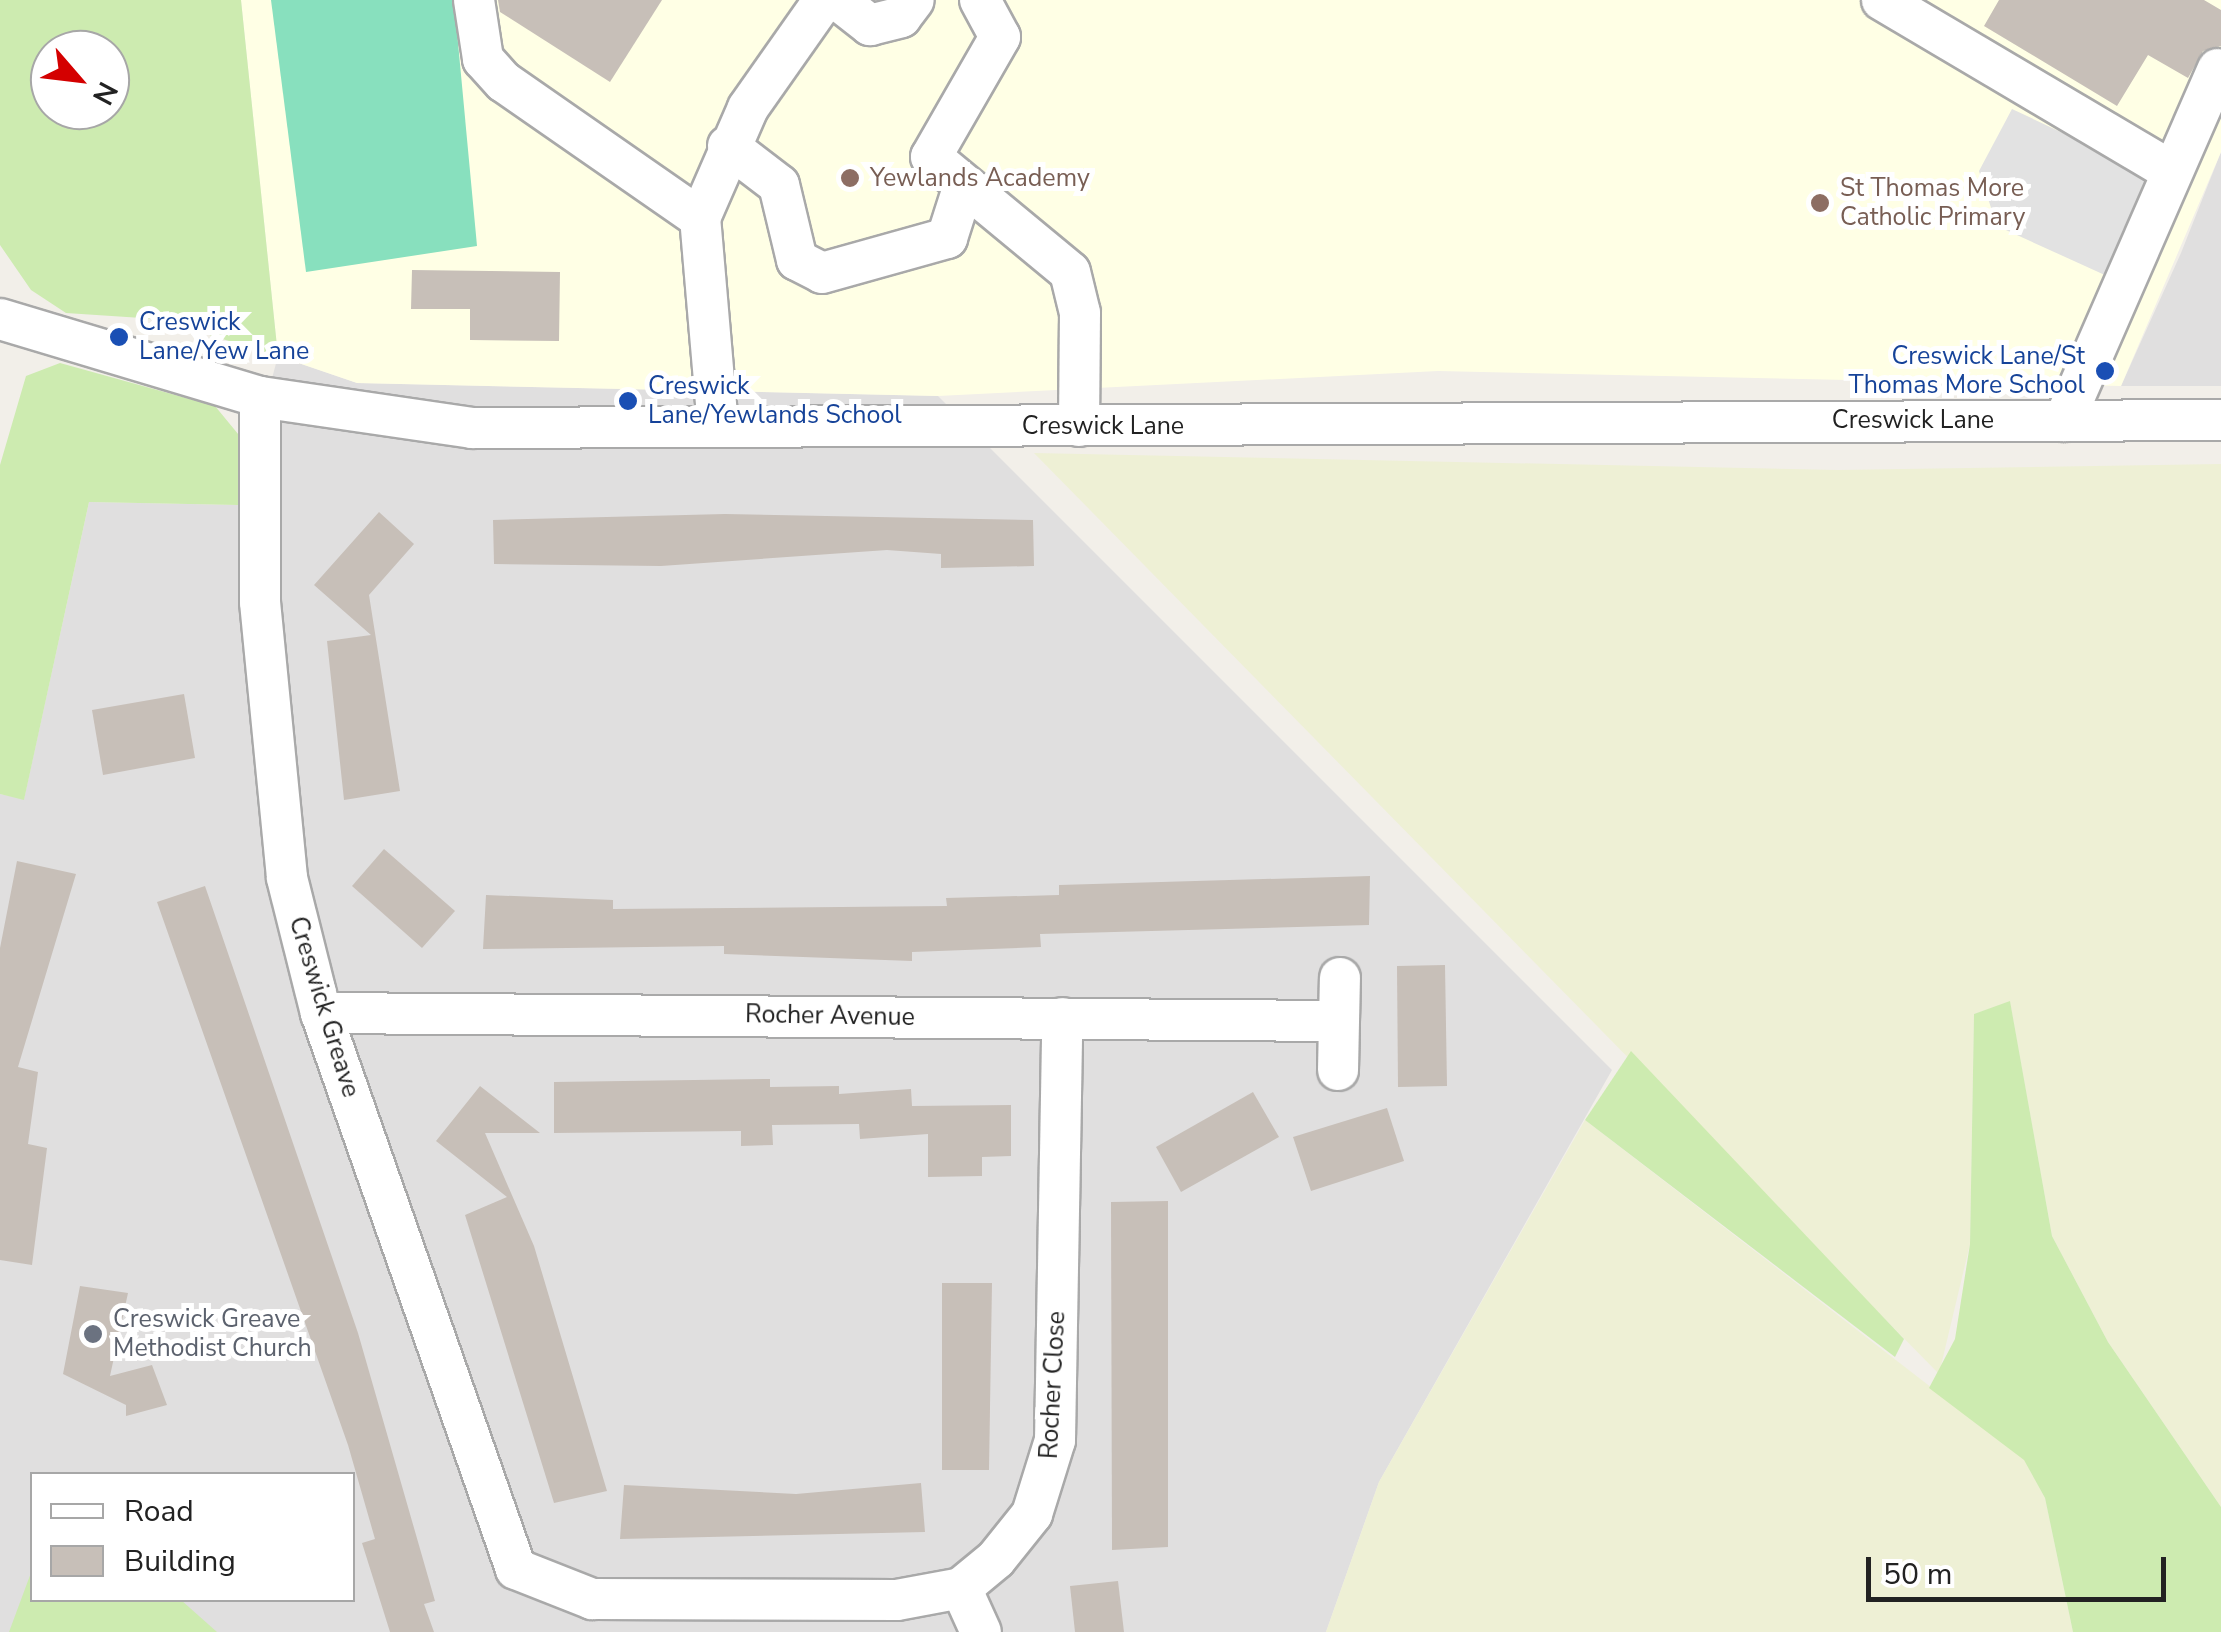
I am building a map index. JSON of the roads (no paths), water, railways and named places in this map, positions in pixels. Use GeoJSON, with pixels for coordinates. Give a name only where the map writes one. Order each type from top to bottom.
{"type":"FeatureCollection","features":[{"type":"Feature","properties":{"kind":"street"},"geometry":{"type":"LineString","coordinates":[[474,0],[482,59],[504,82],[700,218]]}},
{"type":"Feature","properties":{"kind":"street"},"geometry":{"type":"LineString","coordinates":[[718,427],[700,218],[728,146],[824,0]]}},
{"type":"Feature","properties":{"kind":"street"},"geometry":{"type":"LineString","coordinates":[[838,0],[870,25],[901,17],[914,0]]}},
{"type":"Feature","properties":{"kind":"street"},"geometry":{"type":"LineString","coordinates":[[980,0],[1000,37],[931,157],[963,188],[1070,272],[1080,314],[1079,426]]}},
{"type":"Feature","properties":{"kind":"street"},"geometry":{"type":"LineString","coordinates":[[1882,0],[2169,170]]}},
{"type":"Feature","properties":{"kind":"street"},"geometry":{"type":"LineString","coordinates":[[2064,421],[2169,170],[2218,70]]}},
{"type":"Feature","properties":{"kind":"street"},"geometry":{"type":"LineString","coordinates":[[728,146],[779,185],[797,260],[822,273],[946,238],[963,188]]}},
{"type":"Feature","properties":{"kind":"street","name":"Creswick Lane"},"geometry":{"type":"LineString","coordinates":[[0,318],[260,398],[472,428],[2221,420]]}},
{"type":"Feature","properties":{"kind":"street","name":"Creswick Greave"},"geometry":{"type":"LineString","coordinates":[[260,398],[270,751],[287,878],[321,1013],[501,1546],[534,1582],[592,1599],[897,1600],[961,1588]]}},
{"type":"Feature","properties":{"kind":"street"},"geometry":{"type":"LineString","coordinates":[[1338,1070],[1340,978]]}},
{"type":"Feature","properties":{"kind":"street","name":"Rocher Avenue"},"geometry":{"type":"LineString","coordinates":[[321,1013],[1338,1021]]}},
{"type":"Feature","properties":{"kind":"street","name":"Rocher Close"},"geometry":{"type":"LineString","coordinates":[[961,1588],[1032,1514],[1055,1440],[1062,1018]]}},
{"type":"Feature","properties":{"kind":"street"},"geometry":{"type":"LineString","coordinates":[[961,1588],[981,1632]]}},
{"type":"Feature","properties":{"kind":"place","name":"Yewlands Academy"},"geometry":{"type":"Point","coordinates":[850,178]}},
{"type":"Feature","properties":{"kind":"place","name":"St Thomas More Catholic Primary"},"geometry":{"type":"Point","coordinates":[1820,203]}},
{"type":"Feature","properties":{"kind":"place","name":"Creswick Lane/Yew Lane"},"geometry":{"type":"Point","coordinates":[119,337]}},
{"type":"Feature","properties":{"kind":"place","name":"Creswick Lane/St Thomas More School"},"geometry":{"type":"Point","coordinates":[2105,371]}},
{"type":"Feature","properties":{"kind":"place","name":"Creswick Lane/Yewlands School"},"geometry":{"type":"Point","coordinates":[628,401]}},
{"type":"Feature","properties":{"kind":"place","name":"Creswick Greave Methodist Church"},"geometry":{"type":"Point","coordinates":[93,1334]}}]}
